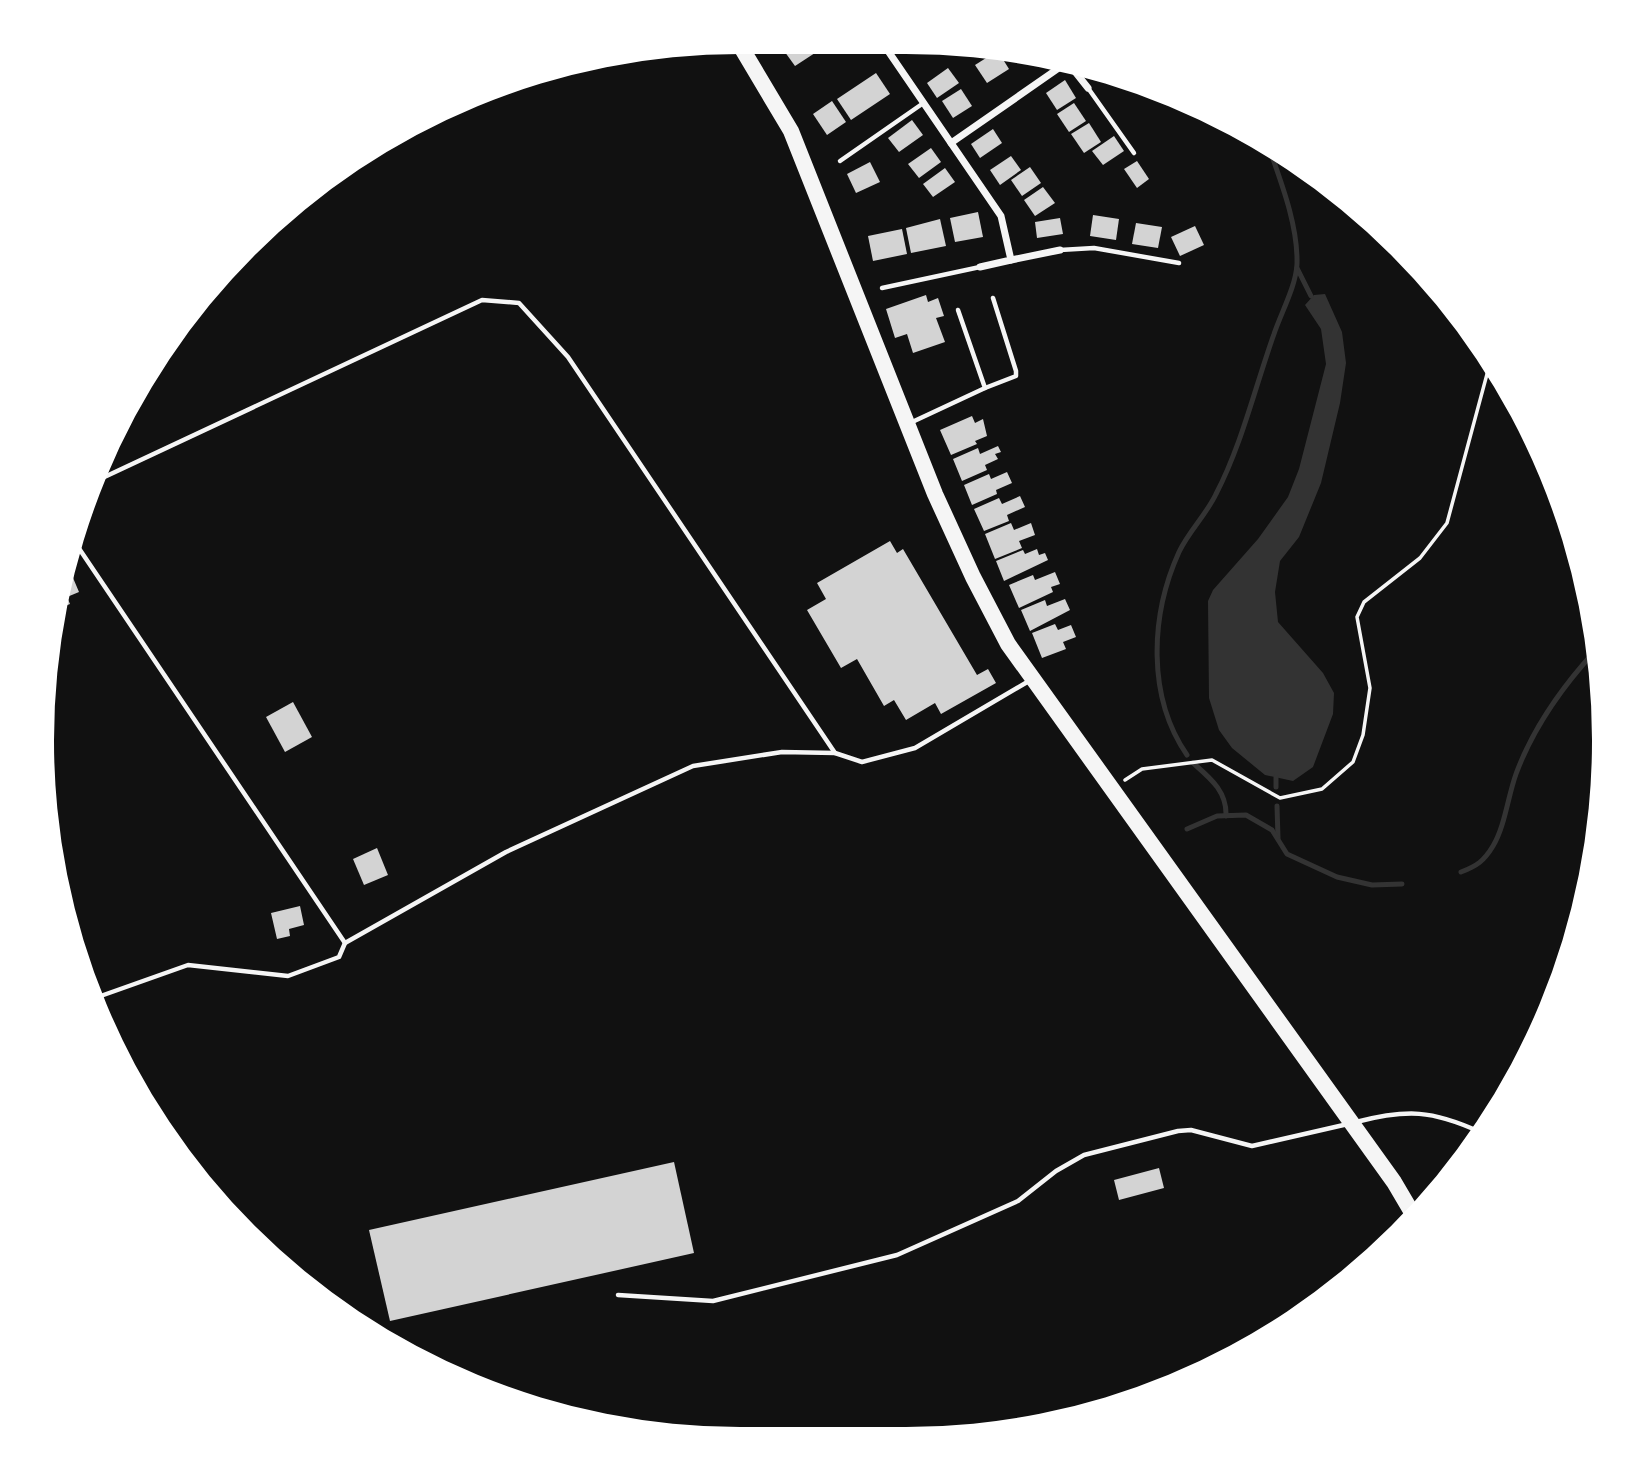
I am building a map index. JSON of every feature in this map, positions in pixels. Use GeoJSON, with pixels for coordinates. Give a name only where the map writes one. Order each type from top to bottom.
{"type":"FeatureCollection","features":[{"type":"Feature","properties":{"kind":"highway"},"geometry":{"type":"LineString","coordinates":[[745,54],[791,131],[935,494],[973,578],[1009,644],[1246,974],[1409,1207]]}},
{"type":"Feature","properties":{"kind":"street"},"geometry":{"type":"LineString","coordinates":[[890,54],[1001,216],[1011,260]]}},
{"type":"Feature","properties":{"kind":"street"},"geometry":{"type":"LineString","coordinates":[[951,143],[1055,71]]}},
{"type":"Feature","properties":{"kind":"street"},"geometry":{"type":"LineString","coordinates":[[1079,77],[1088,88]]}},
{"type":"Feature","properties":{"kind":"street"},"geometry":{"type":"LineString","coordinates":[[979,267],[1059,250]]}},
{"type":"Feature","properties":{"kind":"lane"},"geometry":{"type":"LineString","coordinates":[[1088,88],[1134,153]]}},
{"type":"Feature","properties":{"kind":"lane"},"geometry":{"type":"LineString","coordinates":[[840,162],[922,104]]}},
{"type":"Feature","properties":{"kind":"lane"},"geometry":{"type":"LineString","coordinates":[[1059,250],[1094,248],[1179,263]]}},
{"type":"Feature","properties":{"kind":"lane"},"geometry":{"type":"LineString","coordinates":[[882,288],[979,267]]}},
{"type":"Feature","properties":{"kind":"lane"},"geometry":{"type":"LineString","coordinates":[[909,424],[1016,376],[993,298]]}},
{"type":"Feature","properties":{"kind":"lane"},"geometry":{"type":"LineString","coordinates":[[107,475],[482,300],[519,303],[568,356],[835,753]]}},
{"type":"Feature","properties":{"kind":"lane"},"geometry":{"type":"LineString","coordinates":[[958,310],[985,388]]}},
{"type":"Feature","properties":{"kind":"lane"},"geometry":{"type":"LineString","coordinates":[[81,552],[345,943]]}},
{"type":"Feature","properties":{"kind":"lane"},"geometry":{"type":"LineString","coordinates":[[103,995],[188,965],[288,976],[339,957],[345,943],[506,852],[692,766],[782,752],[835,753],[862,762],[915,748],[1032,679]]}},
{"type":"Feature","properties":{"kind":"lane"},"geometry":{"type":"LineString","coordinates":[[618,1295],[713,1301],[897,1255],[1018,1201],[1056,1171],[1084,1155],[1178,1131],[1191,1130],[1252,1146],[1397,1111],[1457,1121],[1472,1128]]}},
{"type":"Feature","properties":{"kind":"path"},"geometry":{"type":"LineString","coordinates":[[1111,789],[1142,769],[1212,761],[1280,798],[1322,789],[1353,762],[1363,735],[1370,688],[1357,617],[1364,603],[1420,558],[1447,523],[1486,375]]}},
{"type":"Feature","properties":{"kind":"shaded area"},"geometry":{"type":"Polygon","coordinates":[[[1325,294],[1342,332],[1346,363],[1340,403],[1321,483],[1299,537],[1280,561],[1275,592],[1278,622],[1323,673],[1334,693],[1333,714],[1313,767],[1293,781],[1265,775],[1232,748],[1219,730],[1209,698],[1208,601],[1213,590],[1258,539],[1288,497],[1299,469],[1326,364],[1321,329],[1305,305],[1314,295],[1325,294]]]}},
{"type":"Feature","properties":{"kind":"building"},"geometry":{"type":"Polygon","coordinates":[[[786,54],[813,54],[795,66],[786,54]]]}},
{"type":"Feature","properties":{"kind":"building"},"geometry":{"type":"Polygon","coordinates":[[[984,59],[995,60],[1004,61],[1009,69],[987,83],[975,65],[984,59]]]}},
{"type":"Feature","properties":{"kind":"building"},"geometry":{"type":"Polygon","coordinates":[[[948,68],[959,83],[937,98],[927,83],[948,68]]]}},
{"type":"Feature","properties":{"kind":"building"},"geometry":{"type":"Polygon","coordinates":[[[876,73],[890,94],[851,120],[837,99],[876,73]]]}},
{"type":"Feature","properties":{"kind":"building"},"geometry":{"type":"Polygon","coordinates":[[[1065,80],[1076,98],[1057,110],[1046,93],[1065,80]]]}},
{"type":"Feature","properties":{"kind":"building"},"geometry":{"type":"Polygon","coordinates":[[[961,89],[972,106],[953,118],[942,101],[961,89]]]}},
{"type":"Feature","properties":{"kind":"building"},"geometry":{"type":"Polygon","coordinates":[[[832,101],[846,122],[827,135],[813,114],[832,101]]]}},
{"type":"Feature","properties":{"kind":"building"},"geometry":{"type":"Polygon","coordinates":[[[1074,103],[1086,121],[1069,132],[1057,114],[1074,103]]]}},
{"type":"Feature","properties":{"kind":"building"},"geometry":{"type":"Polygon","coordinates":[[[912,120],[923,135],[899,152],[888,138],[912,120]]]}},
{"type":"Feature","properties":{"kind":"building"},"geometry":{"type":"Polygon","coordinates":[[[1089,123],[1101,142],[1084,153],[1071,134],[1089,123]]]}},
{"type":"Feature","properties":{"kind":"building"},"geometry":{"type":"Polygon","coordinates":[[[993,129],[1002,143],[980,158],[971,144],[993,129]]]}},
{"type":"Feature","properties":{"kind":"building"},"geometry":{"type":"Polygon","coordinates":[[[1114,136],[1124,151],[1103,165],[1092,151],[1114,136]]]}},
{"type":"Feature","properties":{"kind":"building"},"geometry":{"type":"Polygon","coordinates":[[[931,148],[941,162],[919,178],[908,164],[931,148]]]}},
{"type":"Feature","properties":{"kind":"building"},"geometry":{"type":"Polygon","coordinates":[[[1011,156],[1021,170],[1000,185],[990,170],[1011,156]]]}},
{"type":"Feature","properties":{"kind":"building"},"geometry":{"type":"Polygon","coordinates":[[[1137,161],[1149,179],[1137,188],[1124,169],[1137,161]]]}},
{"type":"Feature","properties":{"kind":"building"},"geometry":{"type":"Polygon","coordinates":[[[870,162],[880,182],[856,193],[847,174],[870,162]]]}},
{"type":"Feature","properties":{"kind":"building"},"geometry":{"type":"Polygon","coordinates":[[[1030,167],[1041,183],[1022,196],[1011,180],[1030,167]]]}},
{"type":"Feature","properties":{"kind":"building"},"geometry":{"type":"Polygon","coordinates":[[[945,168],[955,182],[933,197],[923,184],[945,168]]]}},
{"type":"Feature","properties":{"kind":"building"},"geometry":{"type":"Polygon","coordinates":[[[1043,187],[1055,203],[1035,216],[1024,200],[1043,187]]]}},
{"type":"Feature","properties":{"kind":"building"},"geometry":{"type":"Polygon","coordinates":[[[978,212],[983,237],[955,242],[950,218],[978,212]]]}},
{"type":"Feature","properties":{"kind":"building"},"geometry":{"type":"Polygon","coordinates":[[[1093,215],[1119,219],[1116,240],[1090,236],[1093,215]]]}},
{"type":"Feature","properties":{"kind":"building"},"geometry":{"type":"Polygon","coordinates":[[[1060,218],[1063,234],[1037,238],[1035,222],[1060,218]]]}},
{"type":"Feature","properties":{"kind":"building"},"geometry":{"type":"Polygon","coordinates":[[[940,219],[946,246],[911,253],[906,228],[940,219]]]}},
{"type":"Feature","properties":{"kind":"building"},"geometry":{"type":"Polygon","coordinates":[[[1136,223],[1162,227],[1158,248],[1132,244],[1136,223]]]}},
{"type":"Feature","properties":{"kind":"building"},"geometry":{"type":"Polygon","coordinates":[[[1195,226],[1204,245],[1180,256],[1171,237],[1195,226]]]}},
{"type":"Feature","properties":{"kind":"building"},"geometry":{"type":"Polygon","coordinates":[[[902,229],[907,254],[873,261],[868,236],[902,229]]]}},
{"type":"Feature","properties":{"kind":"building"},"geometry":{"type":"Polygon","coordinates":[[[926,295],[928,302],[938,298],[944,316],[936,318],[945,342],[913,353],[907,334],[895,338],[886,309],[926,295]]]}},
{"type":"Feature","properties":{"kind":"building"},"geometry":{"type":"Polygon","coordinates":[[[972,416],[975,423],[983,419],[987,436],[975,441],[977,444],[951,455],[940,430],[972,416]]]}},
{"type":"Feature","properties":{"kind":"building"},"geometry":{"type":"Polygon","coordinates":[[[998,446],[1001,452],[995,454],[998,459],[985,465],[987,470],[962,481],[953,459],[978,448],[980,454],[998,446]]]}},
{"type":"Feature","properties":{"kind":"building"},"geometry":{"type":"Polygon","coordinates":[[[1007,472],[1012,483],[996,490],[997,494],[972,505],[964,485],[989,474],[991,479],[1007,472]]]}},
{"type":"Feature","properties":{"kind":"building"},"geometry":{"type":"Polygon","coordinates":[[[1020,496],[1025,507],[1007,515],[1009,521],[984,531],[974,509],[999,498],[1002,504],[1020,496]]]}},
{"type":"Feature","properties":{"kind":"building"},"geometry":{"type":"Polygon","coordinates":[[[1011,523],[1014,530],[1031,523],[1035,535],[1019,541],[1022,548],[995,559],[985,534],[1011,523]]]}},
{"type":"Feature","properties":{"kind":"building"},"geometry":{"type":"Polygon","coordinates":[[[890,541],[897,553],[903,549],[977,675],[988,669],[996,683],[941,714],[935,703],[906,720],[894,700],[884,706],[857,659],[841,668],[807,610],[826,599],[817,583],[890,541]]]}},
{"type":"Feature","properties":{"kind":"building"},"geometry":{"type":"Polygon","coordinates":[[[1037,549],[1039,555],[1045,553],[1048,560],[1004,581],[996,561],[1023,550],[1025,554],[1037,549]]]}},
{"type":"Feature","properties":{"kind":"building"},"geometry":{"type":"Polygon","coordinates":[[[1055,572],[1060,584],[1051,587],[1053,592],[1019,608],[1009,585],[1033,575],[1035,580],[1055,572]]]}},
{"type":"Feature","properties":{"kind":"building"},"geometry":{"type":"Polygon","coordinates":[[[74,580],[79,592],[70,596],[74,580]]]}},
{"type":"Feature","properties":{"kind":"building"},"geometry":{"type":"Polygon","coordinates":[[[1065,599],[1070,610],[1030,631],[1021,610],[1045,600],[1047,606],[1065,599]]]}},
{"type":"Feature","properties":{"kind":"building"},"geometry":{"type":"Polygon","coordinates":[[[1055,624],[1058,630],[1071,625],[1076,637],[1063,642],[1066,649],[1042,658],[1032,633],[1055,624]]]}},
{"type":"Feature","properties":{"kind":"building"},"geometry":{"type":"Polygon","coordinates":[[[293,702],[312,737],[285,752],[266,717],[293,702]]]}},
{"type":"Feature","properties":{"kind":"building"},"geometry":{"type":"Polygon","coordinates":[[[377,848],[388,875],[364,885],[353,859],[377,848]]]}},
{"type":"Feature","properties":{"kind":"building"},"geometry":{"type":"Polygon","coordinates":[[[300,906],[304,925],[289,929],[290,936],[277,939],[271,913],[300,906]]]}},
{"type":"Feature","properties":{"kind":"building"},"geometry":{"type":"Polygon","coordinates":[[[674,1162],[694,1253],[390,1321],[369,1230],[674,1162]]]}},
{"type":"Feature","properties":{"kind":"building"},"geometry":{"type":"Polygon","coordinates":[[[1159,1168],[1164,1188],[1119,1200],[1114,1180],[1159,1168]]]}},
{"type":"Feature","properties":{"kind":"waterway"},"geometry":{"type":"LineString","coordinates":[[1187,755],[1174,732],[1159,682],[1158,629],[1169,577],[1179,552],[1212,502],[1225,475],[1296,272],[1297,249],[1292,219],[1274,162]]}},
{"type":"Feature","properties":{"kind":"waterway"},"geometry":{"type":"LineString","coordinates":[[1297,268],[1311,296]]}},
{"type":"Feature","properties":{"kind":"waterway"},"geometry":{"type":"LineString","coordinates":[[1461,872],[1480,862],[1493,846],[1501,829],[1516,774],[1531,740],[1560,694],[1587,661]]}},
{"type":"Feature","properties":{"kind":"waterway"},"geometry":{"type":"LineString","coordinates":[[1193,763],[1220,792],[1224,799],[1226,816]]}},
{"type":"Feature","properties":{"kind":"waterway"},"geometry":{"type":"LineString","coordinates":[[1276,777],[1276,787]]}},
{"type":"Feature","properties":{"kind":"waterway"},"geometry":{"type":"LineString","coordinates":[[1277,806],[1278,838]]}},
{"type":"Feature","properties":{"kind":"waterway"},"geometry":{"type":"LineString","coordinates":[[1187,829],[1217,816],[1246,815],[1272,830],[1287,854],[1337,877],[1372,885],[1402,884]]}}]}
